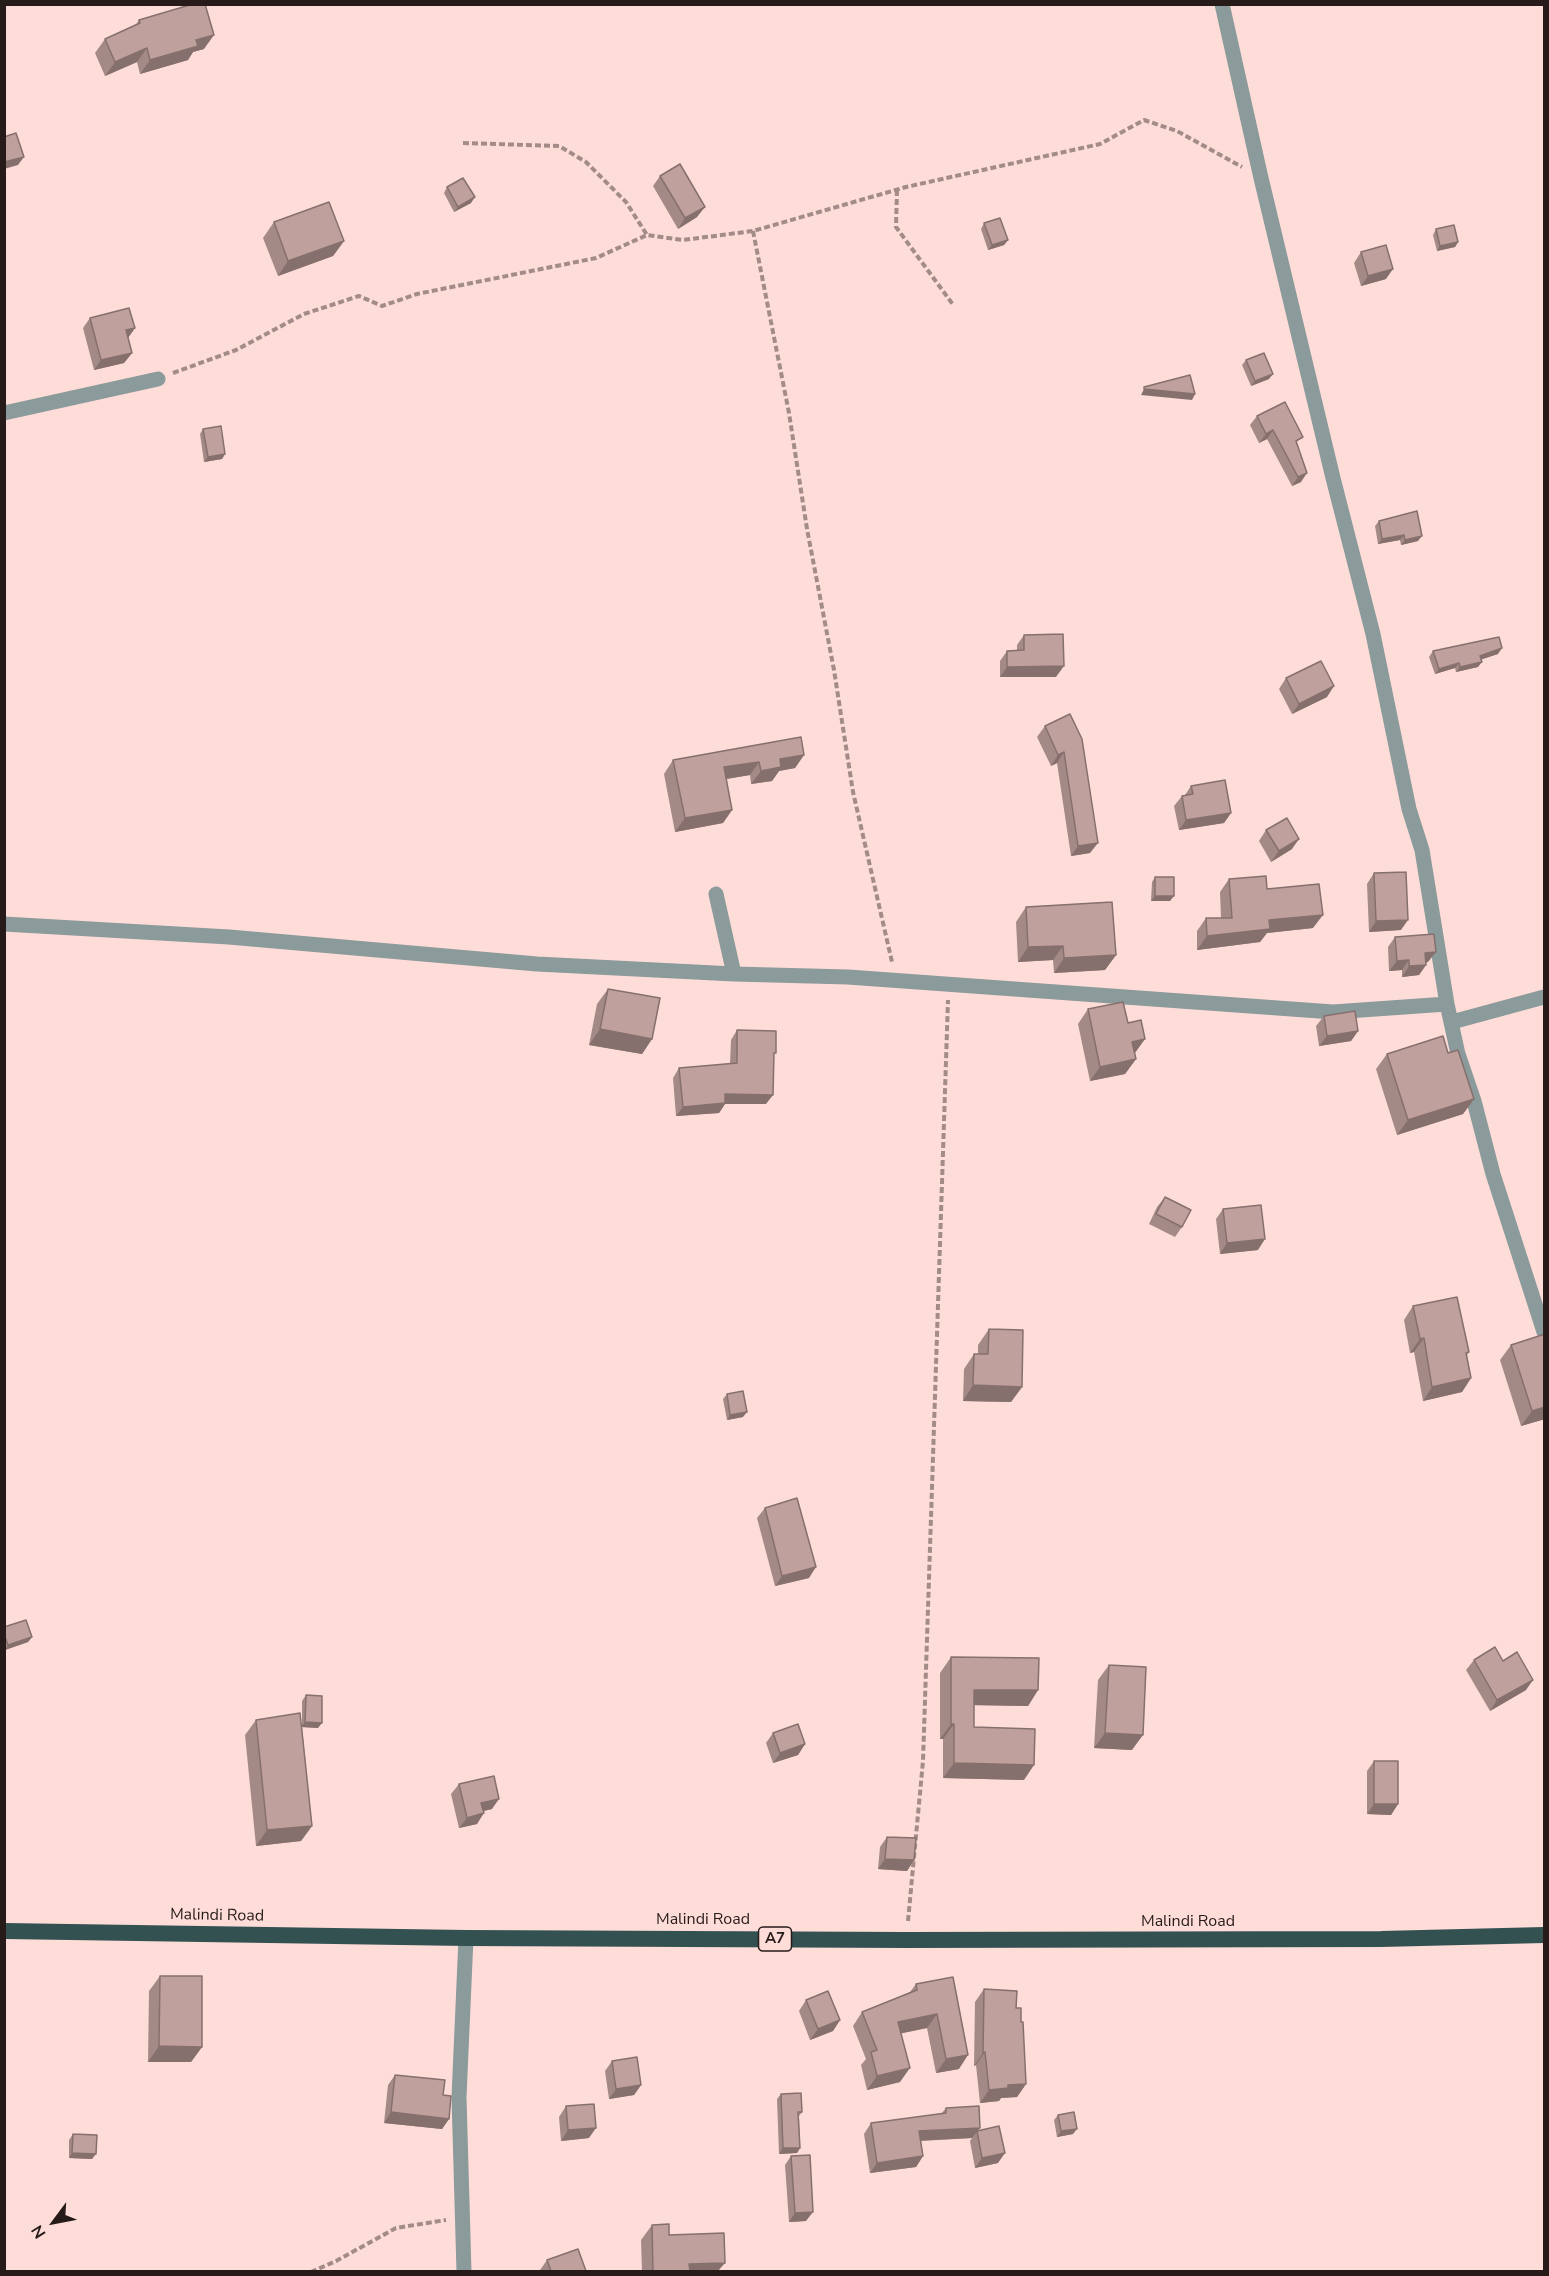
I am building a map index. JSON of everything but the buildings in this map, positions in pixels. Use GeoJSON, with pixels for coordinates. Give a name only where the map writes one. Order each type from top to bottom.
{"type":"FeatureCollection","features":[{"type":"Feature","properties":{"kind":"highway","name":"Malindi Road"},"geometry":{"type":"LineString","coordinates":[[4,1931],[466,1938],[906,1940],[1381,1940],[1545,1935]]}},
{"type":"Feature","properties":{"kind":"street"},"geometry":{"type":"LineString","coordinates":[[1222,4],[1260,178],[1373,634],[1409,809],[1422,850],[1447,1004],[1458,1054],[1474,1101],[1493,1174],[1545,1332]]}},
{"type":"Feature","properties":{"kind":"street"},"geometry":{"type":"LineString","coordinates":[[4,413],[158,379]]}},
{"type":"Feature","properties":{"kind":"street"},"geometry":{"type":"LineString","coordinates":[[716,894],[734,974]]}},
{"type":"Feature","properties":{"kind":"street"},"geometry":{"type":"LineString","coordinates":[[4,924],[229,937],[495,961],[734,974],[848,976],[1333,1012],[1447,1004]]}},
{"type":"Feature","properties":{"kind":"street"},"geometry":{"type":"LineString","coordinates":[[1452,1022],[1545,997]]}},
{"type":"Feature","properties":{"kind":"street"},"geometry":{"type":"LineString","coordinates":[[464,2271],[459,2097],[466,1938]]}},
{"type":"Feature","properties":{"kind":"path"},"geometry":{"type":"LineString","coordinates":[[158,379],[236,350],[304,314],[359,296],[382,306],[437,290],[597,258],[647,235],[683,240],[753,231],[897,190],[1100,144],[1144,120],[1177,131],[1260,178]]}},
{"type":"Feature","properties":{"kind":"path"},"geometry":{"type":"LineString","coordinates":[[463,143],[559,146],[586,162],[627,202],[647,235]]}},
{"type":"Feature","properties":{"kind":"path"},"geometry":{"type":"LineString","coordinates":[[897,190],[896,227],[954,306]]}},
{"type":"Feature","properties":{"kind":"path"},"geometry":{"type":"LineString","coordinates":[[753,231],[789,414],[853,792],[896,980]]}},
{"type":"Feature","properties":{"kind":"path"},"geometry":{"type":"LineString","coordinates":[[906,1940],[923,1761],[949,985]]}},
{"type":"Feature","properties":{"kind":"path"},"geometry":{"type":"LineString","coordinates":[[311,2271],[336,2261],[396,2228],[462,2218]]}}]}
